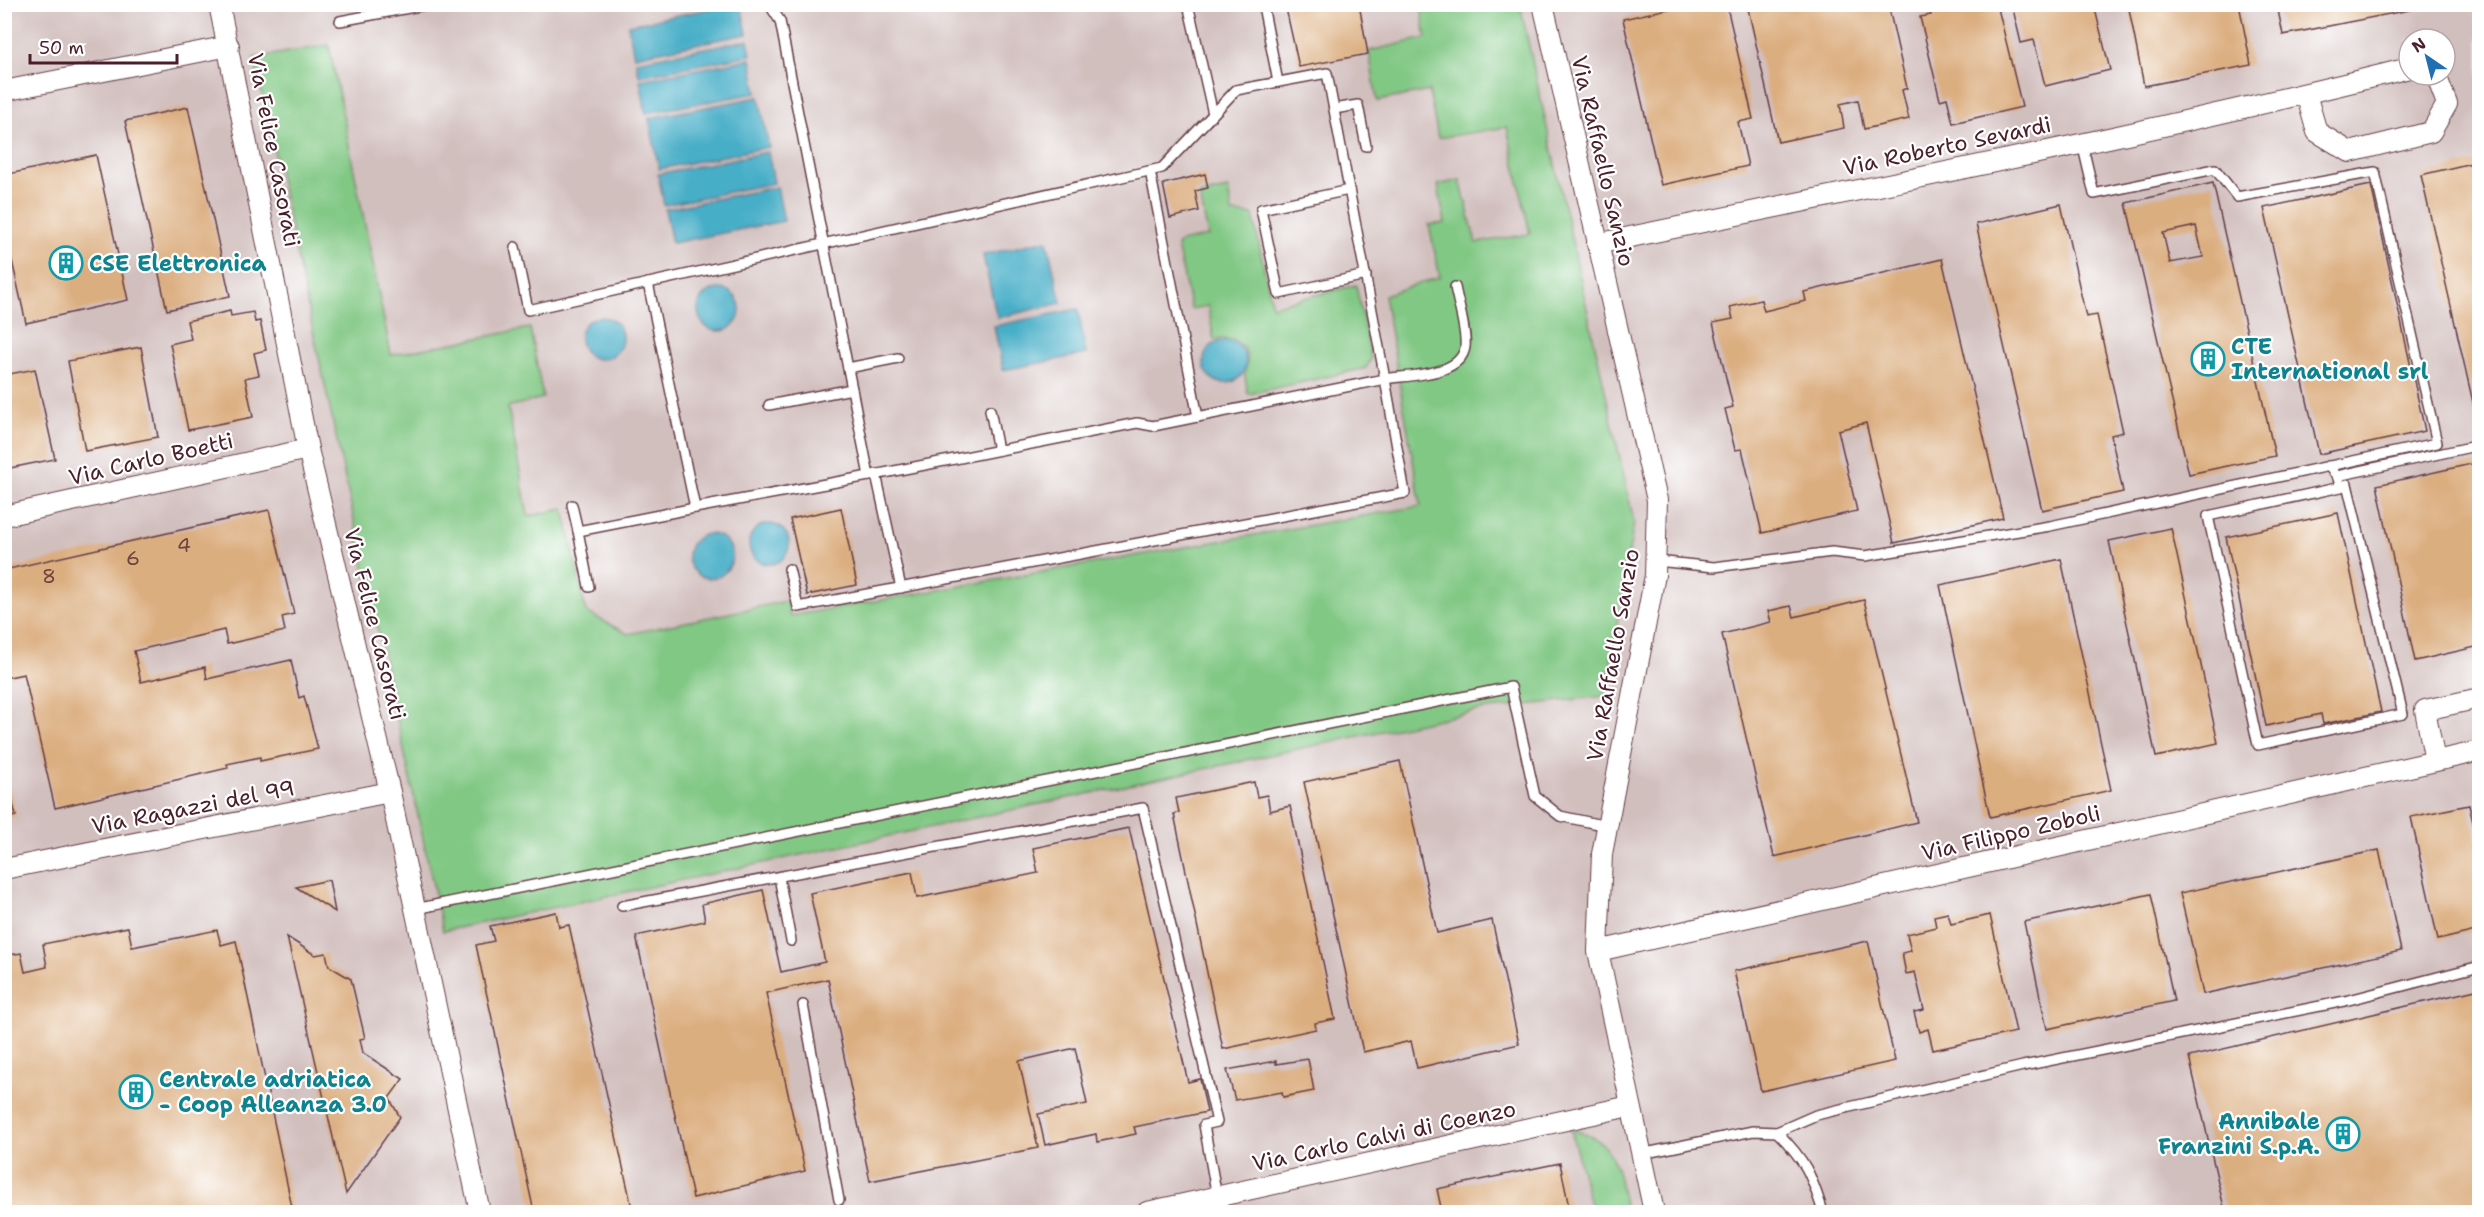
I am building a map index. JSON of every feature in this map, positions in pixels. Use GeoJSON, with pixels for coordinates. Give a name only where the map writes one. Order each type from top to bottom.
{"type":"FeatureCollection","features":[{"type":"Feature","properties":{"kind":"street","name":"Via Felice Casorati"},"geometry":{"type":"LineString","coordinates":[[219,4],[308,449],[390,792],[480,1212]]}},
{"type":"Feature","properties":{"kind":"street","name":"Via Raffaello Sanzio"},"geometry":{"type":"LineString","coordinates":[[1543,4],[1656,500],[1657,561],[1602,854],[1598,951],[1654,1212]]}},
{"type":"Feature","properties":{"kind":"street"},"geometry":{"type":"LineString","coordinates":[[4,91],[229,46]]}},
{"type":"Feature","properties":{"kind":"street","name":"Via Roberto Sevardi"},"geometry":{"type":"LineString","coordinates":[[1597,244],[2082,143],[2306,94],[2397,71]]}},
{"type":"Feature","properties":{"kind":"street"},"geometry":{"type":"LineString","coordinates":[[2306,94],[2317,132],[2350,152],[2431,132],[2448,104],[2441,87]]}},
{"type":"Feature","properties":{"kind":"street","name":"Via Carlo Boetti"},"geometry":{"type":"LineString","coordinates":[[4,516],[308,449]]}},
{"type":"Feature","properties":{"kind":"street"},"geometry":{"type":"LineString","coordinates":[[2435,761],[2425,710],[2480,698]]}},
{"type":"Feature","properties":{"kind":"street","name":"Via Filippo Zoboli"},"geometry":{"type":"LineString","coordinates":[[1598,951],[2480,751]]}},
{"type":"Feature","properties":{"kind":"street","name":"Via Ragazzi del 99"},"geometry":{"type":"LineString","coordinates":[[4,869],[390,792]]}},
{"type":"Feature","properties":{"kind":"street","name":"Via Carlo Calvi di Coenzo"},"geometry":{"type":"LineString","coordinates":[[1147,1212],[1630,1106]]}},
{"type":"Feature","properties":{"kind":"lane"},"geometry":{"type":"LineString","coordinates":[[340,21],[430,4]]}},
{"type":"Feature","properties":{"kind":"lane"},"geometry":{"type":"LineString","coordinates":[[769,4],[780,21],[852,389],[901,588]]}},
{"type":"Feature","properties":{"kind":"lane"},"geometry":{"type":"LineString","coordinates":[[1188,4],[1213,114]]}},
{"type":"Feature","properties":{"kind":"lane"},"geometry":{"type":"LineString","coordinates":[[1264,11],[1278,82]]}},
{"type":"Feature","properties":{"kind":"lane"},"geometry":{"type":"LineString","coordinates":[[515,248],[528,310],[1162,168],[1236,90],[1328,73],[1405,493],[798,607],[789,569]]}},
{"type":"Feature","properties":{"kind":"lane"},"geometry":{"type":"LineString","coordinates":[[1334,109],[1358,105],[1365,146]]}},
{"type":"Feature","properties":{"kind":"lane"},"geometry":{"type":"LineString","coordinates":[[1657,561],[1714,567],[1832,552],[1865,556],[2050,526],[2438,443],[2375,172],[2237,197],[2215,169],[2094,194],[2082,143]]}},
{"type":"Feature","properties":{"kind":"lane"},"geometry":{"type":"LineString","coordinates":[[1150,171],[1198,417]]}},
{"type":"Feature","properties":{"kind":"lane"},"geometry":{"type":"LineString","coordinates":[[1349,190],[1261,209],[1279,294],[1366,275]]}},
{"type":"Feature","properties":{"kind":"lane"},"geometry":{"type":"LineString","coordinates":[[648,283],[695,508]]}},
{"type":"Feature","properties":{"kind":"lane"},"geometry":{"type":"LineString","coordinates":[[578,531],[1137,423],[1153,426],[1452,367],[1462,358],[1466,345],[1455,287]]}},
{"type":"Feature","properties":{"kind":"lane"},"geometry":{"type":"LineString","coordinates":[[848,368],[898,358]]}},
{"type":"Feature","properties":{"kind":"lane"},"geometry":{"type":"LineString","coordinates":[[769,405],[852,389]]}},
{"type":"Feature","properties":{"kind":"lane"},"geometry":{"type":"LineString","coordinates":[[990,410],[998,450]]}},
{"type":"Feature","properties":{"kind":"lane"},"geometry":{"type":"LineString","coordinates":[[2337,476],[2480,445]]}},
{"type":"Feature","properties":{"kind":"lane"},"geometry":{"type":"LineString","coordinates":[[2328,466],[2337,476],[2341,487]]}},
{"type":"Feature","properties":{"kind":"lane"},"geometry":{"type":"LineString","coordinates":[[2347,484],[2403,714],[2258,745],[2208,516],[2341,487],[2347,484]]}},
{"type":"Feature","properties":{"kind":"lane"},"geometry":{"type":"LineString","coordinates":[[572,505],[589,587]]}},
{"type":"Feature","properties":{"kind":"lane"},"geometry":{"type":"LineString","coordinates":[[415,909],[1510,687],[1535,796],[1560,816],[1607,826]]}},
{"type":"Feature","properties":{"kind":"lane"},"geometry":{"type":"LineString","coordinates":[[622,906],[1143,808],[1217,1122],[1204,1125],[1217,1197]]}},
{"type":"Feature","properties":{"kind":"lane"},"geometry":{"type":"LineString","coordinates":[[779,877],[791,941]]}},
{"type":"Feature","properties":{"kind":"lane"},"geometry":{"type":"LineString","coordinates":[[1641,1154],[1753,1131],[1777,1132],[1816,1115],[2022,1066],[2345,1001],[2480,966]]}},
{"type":"Feature","properties":{"kind":"lane"},"geometry":{"type":"LineString","coordinates":[[803,1005],[839,1200]]}},
{"type":"Feature","properties":{"kind":"lane"},"geometry":{"type":"LineString","coordinates":[[1777,1132],[1793,1148],[1810,1173],[1822,1212]]}},
{"type":"Feature","properties":{"kind":"shaded area"},"geometry":{"type":"Polygon","coordinates":[[[5,5],[2479,5],[2479,1212],[1626,1212],[1613,1161],[1605,1145],[1592,1135],[1571,1130],[1592,1212],[5,1212],[5,5]]]}},
{"type":"Feature","properties":{"kind":"green space"},"geometry":{"type":"Polygon","coordinates":[[[1421,5],[1520,5],[1634,522],[1605,696],[1481,710],[443,931],[254,58],[329,45],[391,355],[530,328],[543,398],[508,407],[528,516],[564,509],[586,612],[628,634],[787,601],[790,616],[1421,506],[1384,295],[1440,277],[1429,225],[1445,223],[1438,185],[1460,180],[1476,243],[1530,234],[1507,127],[1438,138],[1429,91],[1377,101],[1369,51],[1426,38],[1421,5]]]}},
{"type":"Feature","properties":{"kind":"green space"},"geometry":{"type":"Polygon","coordinates":[[[1228,189],[1232,213],[1253,215],[1272,306],[1356,285],[1371,359],[1366,368],[1248,394],[1245,350],[1234,341],[1214,340],[1208,306],[1191,309],[1177,246],[1181,242],[1208,236],[1200,195],[1228,189]]]}},
{"type":"Feature","properties":{"kind":"green space"},"geometry":{"type":"Polygon","coordinates":[[[1571,1130],[1587,1134],[1607,1149],[1617,1171],[1626,1212],[1592,1212],[1571,1130]]]}},
{"type":"Feature","properties":{"kind":"water"},"geometry":{"type":"Polygon","coordinates":[[[729,5],[741,5],[747,34],[634,56],[628,25],[729,5]]]}},
{"type":"Feature","properties":{"kind":"water"},"geometry":{"type":"Polygon","coordinates":[[[748,40],[751,55],[639,76],[636,61],[748,40]]]}},
{"type":"Feature","properties":{"kind":"water"},"geometry":{"type":"Polygon","coordinates":[[[751,59],[757,93],[646,113],[640,80],[751,59]]]}},
{"type":"Feature","properties":{"kind":"water"},"geometry":{"type":"Polygon","coordinates":[[[759,97],[769,147],[659,169],[649,118],[759,97]]]}},
{"type":"Feature","properties":{"kind":"water"},"geometry":{"type":"Polygon","coordinates":[[[768,152],[774,183],[664,205],[658,174],[768,152]]]}},
{"type":"Feature","properties":{"kind":"water"},"geometry":{"type":"Polygon","coordinates":[[[777,187],[784,221],[672,243],[665,209],[777,187]]]}},
{"type":"Feature","properties":{"kind":"water"},"geometry":{"type":"Polygon","coordinates":[[[1047,240],[1061,303],[997,318],[983,255],[1047,240]]]}},
{"type":"Feature","properties":{"kind":"water"},"geometry":{"type":"Polygon","coordinates":[[[719,289],[734,295],[740,310],[734,325],[719,331],[704,325],[698,310],[704,295],[719,289]]]}},
{"type":"Feature","properties":{"kind":"water"},"geometry":{"type":"Polygon","coordinates":[[[1078,309],[1086,354],[1003,370],[994,326],[1078,309]]]}},
{"type":"Feature","properties":{"kind":"water"},"geometry":{"type":"Polygon","coordinates":[[[601,317],[609,318],[616,323],[621,330],[621,346],[616,353],[609,358],[601,359],[593,358],[586,353],[581,346],[580,338],[581,330],[586,323],[593,318],[601,317]]]}},
{"type":"Feature","properties":{"kind":"water"},"geometry":{"type":"Polygon","coordinates":[[[1225,341],[1240,347],[1246,362],[1240,377],[1225,383],[1210,377],[1204,362],[1210,347],[1225,341]]]}},
{"type":"Feature","properties":{"kind":"water"},"geometry":{"type":"Polygon","coordinates":[[[769,524],[783,530],[789,544],[783,558],[769,564],[755,558],[749,544],[755,530],[769,524]]]}},
{"type":"Feature","properties":{"kind":"water"},"geometry":{"type":"Polygon","coordinates":[[[710,534],[725,541],[732,556],[725,571],[710,578],[695,571],[688,556],[695,541],[710,534]]]}},
{"type":"Feature","properties":{"kind":"building"},"geometry":{"type":"Polygon","coordinates":[[[1285,4],[1359,4],[1368,54],[1299,67],[1285,4]]]}},
{"type":"Feature","properties":{"kind":"building"},"geometry":{"type":"Polygon","coordinates":[[[1676,4],[1734,4],[1727,7],[1753,119],[1738,122],[1748,166],[1661,185],[1623,19],[1677,7],[1676,4]]]}},
{"type":"Feature","properties":{"kind":"building"},"geometry":{"type":"Polygon","coordinates":[[[1747,4],[1888,4],[1907,88],[1902,90],[1909,119],[1864,129],[1858,100],[1840,104],[1844,128],[1778,142],[1747,4]]]}},
{"type":"Feature","properties":{"kind":"building"},"geometry":{"type":"Polygon","coordinates":[[[1928,4],[1997,4],[2022,107],[1953,123],[1947,98],[1940,100],[1920,17],[1931,15],[1928,4]]]}},
{"type":"Feature","properties":{"kind":"building"},"geometry":{"type":"Polygon","coordinates":[[[2128,4],[2239,4],[2251,65],[2144,86],[2128,4]]]}},
{"type":"Feature","properties":{"kind":"building"},"geometry":{"type":"Polygon","coordinates":[[[2012,5],[2094,5],[2110,70],[2045,86],[2034,40],[2021,43],[2012,5]]]}},
{"type":"Feature","properties":{"kind":"building"},"geometry":{"type":"Polygon","coordinates":[[[2277,5],[2430,5],[2430,6],[2283,35],[2277,5]]]}},
{"type":"Feature","properties":{"kind":"building"},"geometry":{"type":"Polygon","coordinates":[[[188,107],[230,296],[167,310],[125,121],[188,107]]]}},
{"type":"Feature","properties":{"kind":"building","name":"CSE Elettronica"},"geometry":{"type":"Polygon","coordinates":[[[96,155],[128,300],[26,323],[4,225],[4,175],[96,155]]]}},
{"type":"Feature","properties":{"kind":"building"},"geometry":{"type":"Polygon","coordinates":[[[2480,161],[2480,420],[2477,420],[2421,175],[2480,161]]]}},
{"type":"Feature","properties":{"kind":"building"},"geometry":{"type":"Polygon","coordinates":[[[1205,174],[1208,188],[1195,191],[1199,211],[1170,218],[1163,184],[1205,174]]]}},
{"type":"Feature","properties":{"kind":"building","name":"CTE International srl"},"geometry":{"type":"Polygon","coordinates":[[[2213,183],[2275,456],[2189,474],[2126,203],[2213,183]],[[2196,226],[2163,233],[2170,263],[2203,257],[2196,226]]]}},
{"type":"Feature","properties":{"kind":"building"},"geometry":{"type":"Polygon","coordinates":[[[2371,185],[2425,431],[2319,454],[2264,208],[2371,185]]]}},
{"type":"Feature","properties":{"kind":"building"},"geometry":{"type":"Polygon","coordinates":[[[2061,204],[2086,317],[2097,315],[2123,432],[2111,435],[2123,492],[2042,510],[1976,224],[2061,204]]]}},
{"type":"Feature","properties":{"kind":"building"},"geometry":{"type":"Polygon","coordinates":[[[1942,259],[2003,518],[1894,543],[1866,423],[1838,430],[1857,511],[1762,533],[1742,449],[1735,450],[1725,409],[1733,407],[1713,323],[1733,319],[1730,307],[1761,300],[1764,311],[1806,301],[1804,292],[1942,259]]]}},
{"type":"Feature","properties":{"kind":"building"},"geometry":{"type":"Polygon","coordinates":[[[230,311],[231,316],[253,312],[255,322],[260,321],[266,350],[254,353],[259,375],[245,378],[253,417],[188,430],[170,344],[191,339],[187,321],[230,311]]]}},
{"type":"Feature","properties":{"kind":"building"},"geometry":{"type":"Polygon","coordinates":[[[141,347],[158,437],[85,451],[68,361],[141,347]]]}},
{"type":"Feature","properties":{"kind":"building"},"geometry":{"type":"Polygon","coordinates":[[[35,369],[55,459],[5,469],[4,375],[35,369]]]}},
{"type":"Feature","properties":{"kind":"building"},"geometry":{"type":"Polygon","coordinates":[[[2480,462],[2480,646],[2415,661],[2377,485],[2480,462]]]}},
{"type":"Feature","properties":{"kind":"building"},"geometry":{"type":"Polygon","coordinates":[[[841,508],[857,585],[807,595],[790,519],[841,508]]]}},
{"type":"Feature","properties":{"kind":"building"},"geometry":{"type":"Polygon","coordinates":[[[269,510],[294,614],[282,617],[285,631],[227,644],[224,630],[134,651],[141,682],[205,667],[207,679],[291,660],[299,698],[304,696],[318,749],[260,761],[260,757],[227,764],[228,768],[55,808],[24,674],[4,678],[4,570],[269,510]]]}},
{"type":"Feature","properties":{"kind":"building"},"geometry":{"type":"Polygon","coordinates":[[[2338,513],[2381,712],[2323,724],[2321,714],[2266,726],[2226,537],[2338,513]]]}},
{"type":"Feature","properties":{"kind":"building"},"geometry":{"type":"Polygon","coordinates":[[[2171,528],[2218,743],[2156,757],[2109,541],[2171,528]]]}},
{"type":"Feature","properties":{"kind":"building"},"geometry":{"type":"Polygon","coordinates":[[[2061,559],[2111,790],[1990,817],[1940,585],[2061,559]]]}},
{"type":"Feature","properties":{"kind":"building"},"geometry":{"type":"Polygon","coordinates":[[[1864,600],[1917,822],[1774,857],[1722,634],[1771,622],[1768,611],[1791,606],[1794,617],[1864,600]]]}},
{"type":"Feature","properties":{"kind":"building"},"geometry":{"type":"Polygon","coordinates":[[[1400,761],[1437,933],[1492,920],[1519,1044],[1417,1068],[1411,1041],[1363,1052],[1304,782],[1400,761]]]}},
{"type":"Feature","properties":{"kind":"building"},"geometry":{"type":"Polygon","coordinates":[[[4,769],[16,816],[4,819],[4,769]]]}},
{"type":"Feature","properties":{"kind":"building"},"geometry":{"type":"Polygon","coordinates":[[[1254,782],[1257,797],[1267,795],[1270,811],[1290,806],[1335,1019],[1315,1023],[1316,1029],[1223,1049],[1174,814],[1179,813],[1176,798],[1254,782]]]}},
{"type":"Feature","properties":{"kind":"building"},"geometry":{"type":"Polygon","coordinates":[[[2469,805],[2480,853],[2480,930],[2438,940],[2411,817],[2469,805]]]}},
{"type":"Feature","properties":{"kind":"building"},"geometry":{"type":"Polygon","coordinates":[[[1129,828],[1188,1082],[1200,1079],[1207,1112],[1134,1127],[1136,1134],[1097,1142],[1096,1134],[1045,1145],[1038,1114],[1087,1104],[1075,1048],[1019,1061],[1038,1148],[870,1181],[828,979],[766,993],[805,1171],[693,1198],[636,936],[705,921],[702,904],[763,890],[781,972],[825,962],[810,893],[912,872],[917,898],[1038,873],[1033,848],[1129,828]]]}},
{"type":"Feature","properties":{"kind":"building"},"geometry":{"type":"Polygon","coordinates":[[[2379,850],[2401,951],[2203,994],[2180,893],[2379,850]]]}},
{"type":"Feature","properties":{"kind":"building"},"geometry":{"type":"Polygon","coordinates":[[[329,880],[335,912],[296,887],[329,880]]]}},
{"type":"Feature","properties":{"kind":"building"},"geometry":{"type":"Polygon","coordinates":[[[2151,894],[2174,1001],[2047,1029],[2024,922],[2151,894]]]}},
{"type":"Feature","properties":{"kind":"building"},"geometry":{"type":"Polygon","coordinates":[[[556,912],[559,927],[569,925],[633,1212],[534,1212],[476,945],[494,941],[490,926],[556,912]]]}},
{"type":"Feature","properties":{"kind":"building"},"geometry":{"type":"Polygon","coordinates":[[[1948,913],[1951,924],[1990,915],[2016,1032],[1933,1050],[1928,1029],[1919,1032],[1914,1012],[1924,1010],[1915,972],[1906,974],[1902,953],[1911,951],[1907,934],[1936,927],[1934,916],[1948,913]]]}},
{"type":"Feature","properties":{"kind":"building","name":"Centrale adriatica - Coop Alleanza 3.0"},"geometry":{"type":"Polygon","coordinates":[[[128,927],[132,947],[217,930],[221,945],[236,941],[293,1212],[4,1212],[4,956],[21,953],[25,972],[47,967],[43,944],[128,927]]]}},
{"type":"Feature","properties":{"kind":"building"},"geometry":{"type":"Polygon","coordinates":[[[287,937],[315,955],[326,953],[329,966],[351,979],[365,1038],[360,1039],[363,1053],[403,1079],[389,1098],[400,1117],[346,1194],[287,937]]]}},
{"type":"Feature","properties":{"kind":"building"},"geometry":{"type":"Polygon","coordinates":[[[1868,941],[1895,1061],[1761,1091],[1734,971],[1868,941]]]}},
{"type":"Feature","properties":{"kind":"building","name":"Annibale Franzini S.p.A."},"geometry":{"type":"Polygon","coordinates":[[[2480,989],[2480,1212],[2225,1212],[2189,1057],[2480,989]]]}},
{"type":"Feature","properties":{"kind":"building"},"geometry":{"type":"Polygon","coordinates":[[[1308,1059],[1314,1091],[1283,1097],[1282,1092],[1235,1100],[1227,1070],[1276,1061],[1276,1064],[1308,1059]]]}},
{"type":"Feature","properties":{"kind":"building"},"geometry":{"type":"Polygon","coordinates":[[[1560,1163],[1570,1212],[1442,1212],[1437,1189],[1560,1163]]]}},
{"type":"Feature","properties":{"kind":"place","name":"CSE Elettronica"},"geometry":{"type":"Point","coordinates":[66,263]}},
{"type":"Feature","properties":{"kind":"place","name":"CTE International srl"},"geometry":{"type":"Point","coordinates":[2208,359]}},
{"type":"Feature","properties":{"kind":"place","name":"Centrale adriatica - Coop Alleanza 3.0"},"geometry":{"type":"Point","coordinates":[136,1092]}},
{"type":"Feature","properties":{"kind":"place","name":"Annibale Franzini S.p.A."},"geometry":{"type":"Point","coordinates":[2343,1134]}}]}
